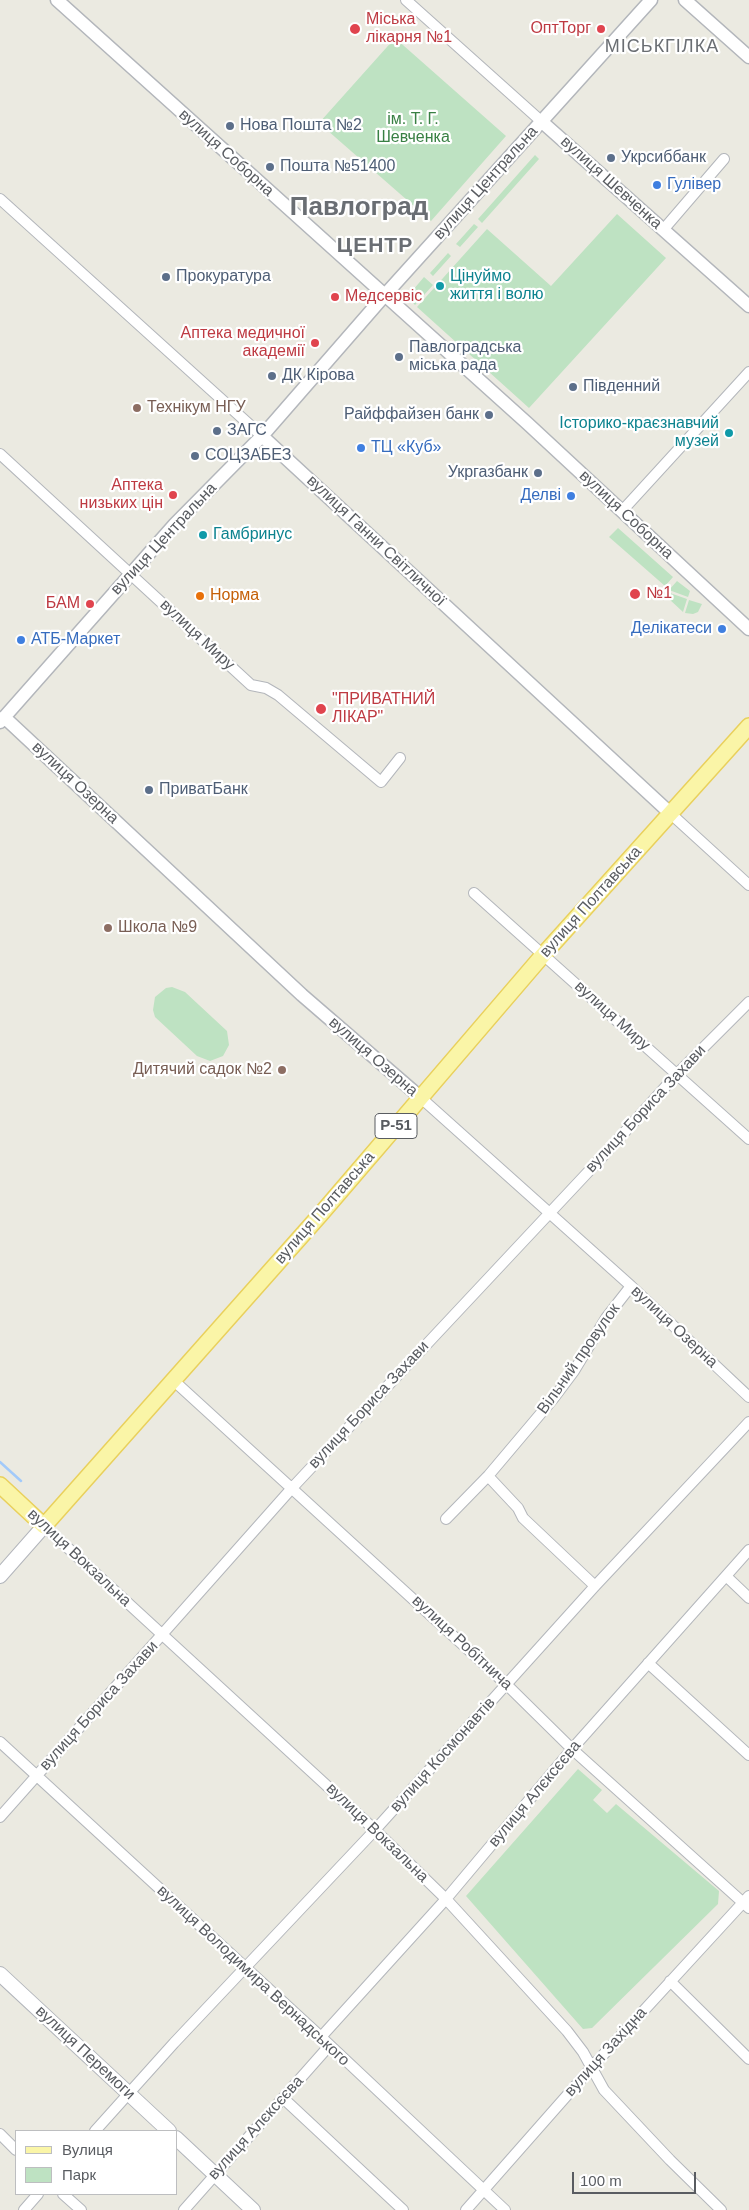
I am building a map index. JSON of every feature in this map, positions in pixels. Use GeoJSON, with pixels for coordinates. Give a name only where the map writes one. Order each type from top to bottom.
{"type":"FeatureCollection","features":[{"type":"Feature","properties":{"kind":"main road","name":"вулиця Полтавська"},"geometry":{"type":"LineString","coordinates":[[0,1576],[320,1215],[543,955],[749,726]]}},
{"type":"Feature","properties":{"kind":"main road","name":"вулиця Вокзальна"},"geometry":{"type":"LineString","coordinates":[[0,1485],[44,1526]]}},
{"type":"Feature","properties":{"kind":"main road","name":"вулиця Перемоги"},"geometry":{"type":"LineString","coordinates":[[0,1974],[168,2130]]}},
{"type":"Feature","properties":{"kind":"main road"},"geometry":{"type":"LineString","coordinates":[[178,2140],[253,2210]]}},
{"type":"Feature","properties":{"kind":"street","name":"вулиця Соборна"},"geometry":{"type":"LineString","coordinates":[[58,0],[749,628]]}},
{"type":"Feature","properties":{"kind":"street","name":"вулиця Шевченка"},"geometry":{"type":"LineString","coordinates":[[406,0],[749,306]]}},
{"type":"Feature","properties":{"kind":"street","name":"вулиця Центральна"},"geometry":{"type":"LineString","coordinates":[[1,718],[175,524],[262,436],[384,296],[651,0]]}},
{"type":"Feature","properties":{"kind":"street"},"geometry":{"type":"LineString","coordinates":[[685,0],[749,57]]}},
{"type":"Feature","properties":{"kind":"street"},"geometry":{"type":"LineString","coordinates":[[663,230],[724,159]]}},
{"type":"Feature","properties":{"kind":"street","name":"вулиця Ганни Світличної"},"geometry":{"type":"LineString","coordinates":[[0,199],[262,436],[749,885]]}},
{"type":"Feature","properties":{"kind":"street"},"geometry":{"type":"LineString","coordinates":[[622,511],[749,372]]}},
{"type":"Feature","properties":{"kind":"street","name":"вулиця Миру"},"geometry":{"type":"LineString","coordinates":[[0,454],[251,685],[266,688],[278,695],[380,782],[400,758]]}},
{"type":"Feature","properties":{"kind":"street","name":"вулиця Озерна"},"geometry":{"type":"LineString","coordinates":[[1,718],[302,995],[420,1097],[631,1286],[749,1397]]}},
{"type":"Feature","properties":{"kind":"street","name":"вулиця Миру"},"geometry":{"type":"LineString","coordinates":[[474,893],[749,1140]]}},
{"type":"Feature","properties":{"kind":"street","name":"вулиця Бориса Захави"},"geometry":{"type":"LineString","coordinates":[[0,1817],[292,1488],[604,1155],[677,1074],[749,1002]]}},
{"type":"Feature","properties":{"kind":"street","name":"Вільний провулок"},"geometry":{"type":"LineString","coordinates":[[446,1518],[488,1476],[553,1399],[574,1371],[606,1318],[631,1286]]}},
{"type":"Feature","properties":{"kind":"street","name":"вулиця Робітнича"},"geometry":{"type":"LineString","coordinates":[[173,1380],[507,1685],[572,1749],[747,1902]]}},
{"type":"Feature","properties":{"kind":"street","name":"вулиця Космонавтів"},"geometry":{"type":"LineString","coordinates":[[96,2130],[174,2042],[375,1830],[595,1586],[749,1422]]}},
{"type":"Feature","properties":{"kind":"street"},"geometry":{"type":"LineString","coordinates":[[488,1476],[518,1508],[523,1518],[595,1586]]}},
{"type":"Feature","properties":{"kind":"street","name":"вулиця Вокзальна"},"geometry":{"type":"LineString","coordinates":[[44,1526],[375,1830],[446,1899],[567,2031],[592,2067],[604,2090],[670,2160],[721,2210]]}},
{"type":"Feature","properties":{"kind":"street","name":"вулиця Алєксєєва"},"geometry":{"type":"LineString","coordinates":[[321,2037],[446,1899],[572,1749],[749,1550]]}},
{"type":"Feature","properties":{"kind":"street"},"geometry":{"type":"LineString","coordinates":[[726,1576],[749,1598]]}},
{"type":"Feature","properties":{"kind":"street"},"geometry":{"type":"LineString","coordinates":[[648,1663],[749,1755]]}},
{"type":"Feature","properties":{"kind":"street","name":"вулиця Володимира Вернадського"},"geometry":{"type":"LineString","coordinates":[[0,1742],[321,2037],[505,2210]]}},
{"type":"Feature","properties":{"kind":"street","name":"вулиця Західна"},"geometry":{"type":"LineString","coordinates":[[466,2210],[670,1981],[747,1902]]}},
{"type":"Feature","properties":{"kind":"street"},"geometry":{"type":"LineString","coordinates":[[670,1981],[749,2058]]}},
{"type":"Feature","properties":{"kind":"street","name":"вулиця Алєксєєва"},"geometry":{"type":"LineString","coordinates":[[184,2210],[329,2046]]}},
{"type":"Feature","properties":{"kind":"street"},"geometry":{"type":"LineString","coordinates":[[284,2098],[403,2210]]}},
{"type":"Feature","properties":{"kind":"street"},"geometry":{"type":"LineString","coordinates":[[0,2134],[15,2149]]}},
{"type":"Feature","properties":{"kind":"street"},"geometry":{"type":"LineString","coordinates":[[24,2210],[37,2195]]}},
{"type":"Feature","properties":{"kind":"street"},"geometry":{"type":"LineString","coordinates":[[64,2195],[81,2210]]}},
{"type":"Feature","properties":{"kind":"green space","name":"ім. Т. Г. Шевченка"},"geometry":{"type":"Polygon","coordinates":[[[395,38],[506,136],[431,221],[319,123],[395,38]]]}},
{"type":"Feature","properties":{"kind":"green space"},"geometry":{"type":"Polygon","coordinates":[[[535,155],[539,159],[482,223],[478,219],[535,155]]]}},
{"type":"Feature","properties":{"kind":"green space"},"geometry":{"type":"Polygon","coordinates":[[[617,214],[666,258],[529,408],[417,307],[487,229],[551,286],[617,214]]]}},
{"type":"Feature","properties":{"kind":"green space"},"geometry":{"type":"Polygon","coordinates":[[[474,224],[478,227],[460,247],[456,244],[474,224]]]}},
{"type":"Feature","properties":{"kind":"green space"},"geometry":{"type":"Polygon","coordinates":[[[448,253],[451,256],[433,276],[430,273],[448,253]]]}},
{"type":"Feature","properties":{"kind":"green space"},"geometry":{"type":"Polygon","coordinates":[[[424,277],[433,285],[415,305],[407,297],[424,277]]]}},
{"type":"Feature","properties":{"kind":"green space"},"geometry":{"type":"Polygon","coordinates":[[[618,528],[673,577],[665,586],[609,537],[618,528]]]}},
{"type":"Feature","properties":{"kind":"green space"},"geometry":{"type":"Polygon","coordinates":[[[677,581],[690,591],[688,597],[669,590],[677,581]]]}},
{"type":"Feature","properties":{"kind":"green space"},"geometry":{"type":"Polygon","coordinates":[[[670,593],[687,599],[683,612],[669,599],[670,593]]]}},
{"type":"Feature","properties":{"kind":"green space"},"geometry":{"type":"Polygon","coordinates":[[[689,600],[702,604],[698,612],[693,614],[685,613],[689,600]]]}},
{"type":"Feature","properties":{"kind":"green space"},"geometry":{"type":"Polygon","coordinates":[[[172,987],[185,992],[227,1031],[229,1045],[223,1056],[210,1061],[197,1056],[155,1017],[153,1010],[155,997],[166,988],[172,987]]]}},
{"type":"Feature","properties":{"kind":"green space"},"geometry":{"type":"Polygon","coordinates":[[[578,1769],[602,1790],[593,1800],[607,1813],[616,1804],[719,1891],[718,1904],[592,2028],[583,2029],[466,1896],[578,1769]]]}},
{"type":"Feature","properties":{"kind":"waterway"},"geometry":{"type":"LineString","coordinates":[[0,1462],[21,1481]]}},
{"type":"Feature","properties":{"kind":"place","name":"Міська лікарня №1"},"geometry":{"type":"Point","coordinates":[355,29]}},
{"type":"Feature","properties":{"kind":"place","name":"ОптТорг"},"geometry":{"type":"Point","coordinates":[601,29]}},
{"type":"Feature","properties":{"kind":"place","name":"Нова Пошта №2"},"geometry":{"type":"Point","coordinates":[230,126]}},
{"type":"Feature","properties":{"kind":"place","name":"Укрсиббанк"},"geometry":{"type":"Point","coordinates":[611,158]}},
{"type":"Feature","properties":{"kind":"place","name":"Пошта №51400"},"geometry":{"type":"Point","coordinates":[270,167]}},
{"type":"Feature","properties":{"kind":"place","name":"Гулівер"},"geometry":{"type":"Point","coordinates":[657,185]}},
{"type":"Feature","properties":{"kind":"place","name":"Прокуратура"},"geometry":{"type":"Point","coordinates":[166,277]}},
{"type":"Feature","properties":{"kind":"place","name":"Цінуймо життя і волю"},"geometry":{"type":"Point","coordinates":[440,286]}},
{"type":"Feature","properties":{"kind":"place","name":"Медсервіс"},"geometry":{"type":"Point","coordinates":[335,297]}},
{"type":"Feature","properties":{"kind":"place","name":"Аптека медичної академії"},"geometry":{"type":"Point","coordinates":[315,343]}},
{"type":"Feature","properties":{"kind":"place","name":"Павлоградська міська рада"},"geometry":{"type":"Point","coordinates":[399,357]}},
{"type":"Feature","properties":{"kind":"place","name":"ДК Кірова"},"geometry":{"type":"Point","coordinates":[272,376]}},
{"type":"Feature","properties":{"kind":"place","name":"Пiвденний"},"geometry":{"type":"Point","coordinates":[573,387]}},
{"type":"Feature","properties":{"kind":"place","name":"Технікум НГУ"},"geometry":{"type":"Point","coordinates":[137,408]}},
{"type":"Feature","properties":{"kind":"place","name":"Райффайзен банк"},"geometry":{"type":"Point","coordinates":[489,415]}},
{"type":"Feature","properties":{"kind":"place","name":"ЗАГС"},"geometry":{"type":"Point","coordinates":[217,431]}},
{"type":"Feature","properties":{"kind":"place","name":"Історико-краєзнавчий музей"},"geometry":{"type":"Point","coordinates":[729,433]}},
{"type":"Feature","properties":{"kind":"place","name":"ТЦ «Куб»"},"geometry":{"type":"Point","coordinates":[361,448]}},
{"type":"Feature","properties":{"kind":"place","name":"СОЦЗАБЕЗ"},"geometry":{"type":"Point","coordinates":[195,456]}},
{"type":"Feature","properties":{"kind":"place","name":"Укргазбанк"},"geometry":{"type":"Point","coordinates":[538,473]}},
{"type":"Feature","properties":{"kind":"place","name":"Аптека низьких цін"},"geometry":{"type":"Point","coordinates":[173,495]}},
{"type":"Feature","properties":{"kind":"place","name":"Делві"},"geometry":{"type":"Point","coordinates":[571,496]}},
{"type":"Feature","properties":{"kind":"place","name":"Гамбринус"},"geometry":{"type":"Point","coordinates":[203,535]}},
{"type":"Feature","properties":{"kind":"place","name":"№1"},"geometry":{"type":"Point","coordinates":[635,594]}},
{"type":"Feature","properties":{"kind":"place","name":"Норма"},"geometry":{"type":"Point","coordinates":[200,596]}},
{"type":"Feature","properties":{"kind":"place","name":"БАМ"},"geometry":{"type":"Point","coordinates":[90,604]}},
{"type":"Feature","properties":{"kind":"place","name":"Делiкатеси"},"geometry":{"type":"Point","coordinates":[722,629]}},
{"type":"Feature","properties":{"kind":"place","name":"АТБ-Маркет"},"geometry":{"type":"Point","coordinates":[21,640]}},
{"type":"Feature","properties":{"kind":"place","name":"\"ПРИВАТНИЙ ЛІКАР\""},"geometry":{"type":"Point","coordinates":[321,709]}},
{"type":"Feature","properties":{"kind":"place","name":"ПриватБанк"},"geometry":{"type":"Point","coordinates":[149,790]}},
{"type":"Feature","properties":{"kind":"place","name":"Школа №9"},"geometry":{"type":"Point","coordinates":[108,928]}},
{"type":"Feature","properties":{"kind":"place","name":"Дитячий садок №2"},"geometry":{"type":"Point","coordinates":[282,1070]}},
{"type":"Feature","properties":{"kind":"district","name":"МІСЬКГІЛКА"},"geometry":{"type":"Point","coordinates":[662,47]}},
{"type":"Feature","properties":{"kind":"district","name":"Павлоград"},"geometry":{"type":"Point","coordinates":[359,208]}},
{"type":"Feature","properties":{"kind":"district","name":"ЦЕНТР"},"geometry":{"type":"Point","coordinates":[375,246]}}]}
